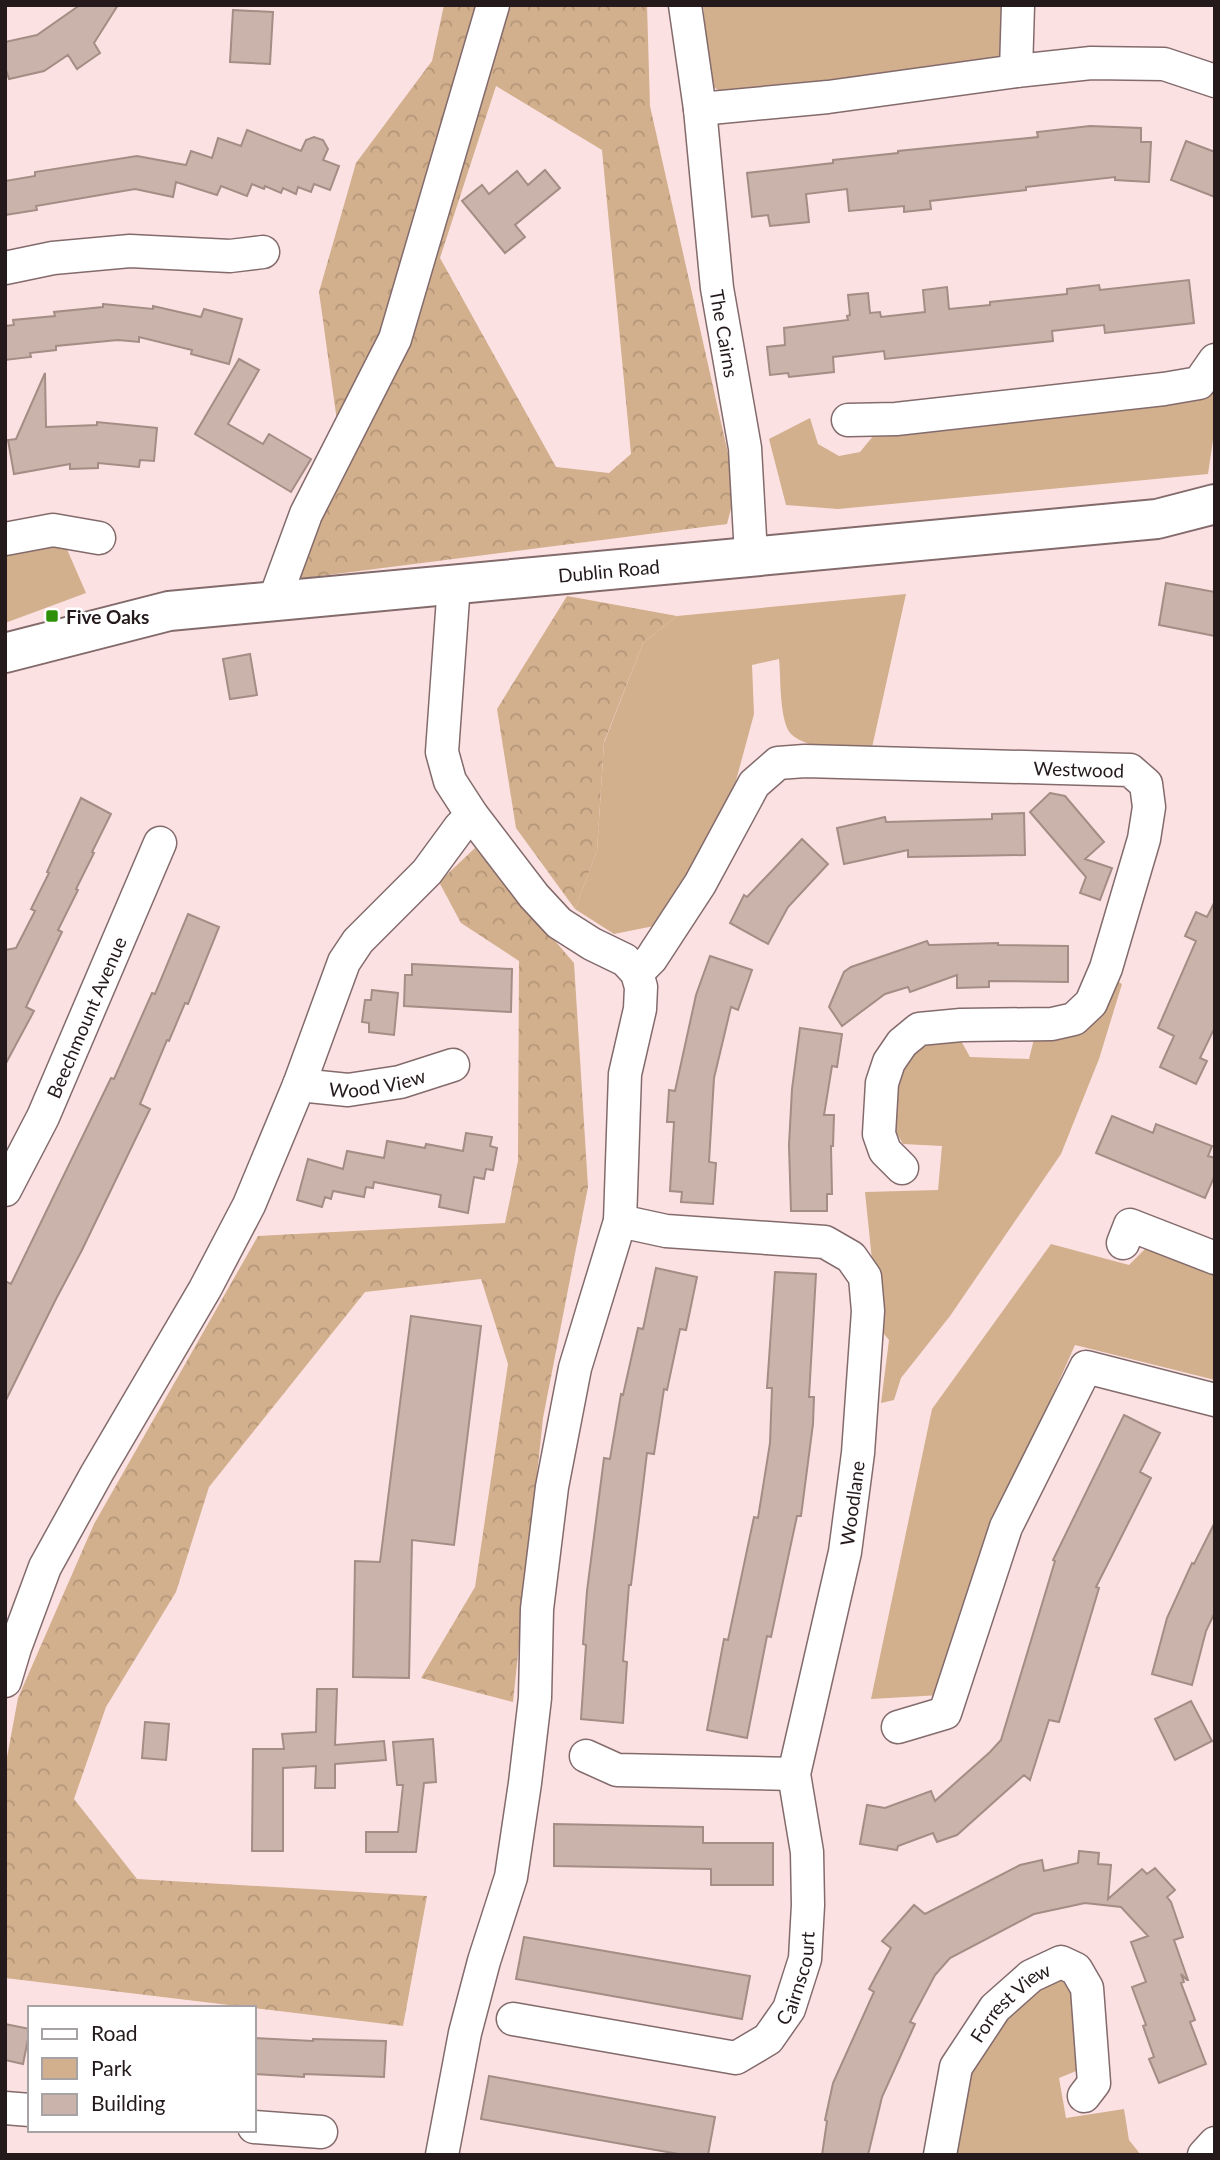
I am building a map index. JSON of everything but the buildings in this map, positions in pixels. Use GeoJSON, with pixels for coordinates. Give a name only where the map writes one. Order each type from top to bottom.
{"type":"FeatureCollection","features":[{"type":"Feature","properties":{"kind":"main road","name":"Dublin Road"},"geometry":{"type":"LineString","coordinates":[[5,653],[153,613],[1157,519],[1215,504]]}},
{"type":"Feature","properties":{"kind":"street"},"geometry":{"type":"LineString","coordinates":[[274,601],[306,514],[395,339],[493,5]]}},
{"type":"Feature","properties":{"kind":"street","name":"The Cairns"},"geometry":{"type":"LineString","coordinates":[[685,5],[700,109],[717,288],[745,448],[751,555]]}},
{"type":"Feature","properties":{"kind":"street"},"geometry":{"type":"LineString","coordinates":[[1016,71],[1018,5]]}},
{"type":"Feature","properties":{"kind":"street"},"geometry":{"type":"LineString","coordinates":[[700,109],[828,97],[1091,63],[1164,64],[1215,81]]}},
{"type":"Feature","properties":{"kind":"street"},"geometry":{"type":"LineString","coordinates":[[5,268],[52,258],[130,251],[230,256],[263,252]]}},
{"type":"Feature","properties":{"kind":"street"},"geometry":{"type":"LineString","coordinates":[[848,419],[896,419],[1164,390],[1199,383],[1215,360]]}},
{"type":"Feature","properties":{"kind":"street"},"geometry":{"type":"LineString","coordinates":[[5,539],[53,530],[99,537]]}},
{"type":"Feature","properties":{"kind":"street"},"geometry":{"type":"LineString","coordinates":[[442,2155],[465,2033],[484,1961],[511,1877],[535,1698],[537,1609],[552,1487],[575,1368],[620,1221],[625,1074],[640,1009],[641,987],[637,973],[625,960],[592,944],[559,923],[534,896],[450,782],[442,752],[454,584]]}},
{"type":"Feature","properties":{"kind":"street","name":"Westwood"},"geometry":{"type":"LineString","coordinates":[[637,973],[651,959],[700,884],[754,784],[778,763],[805,761],[1130,770],[1146,784],[1149,807],[1146,828],[1106,968],[1091,1003],[1074,1019],[1052,1024],[961,1025],[919,1029],[901,1043],[889,1062],[883,1083],[879,1134],[885,1151],[902,1168]]}},
{"type":"Feature","properties":{"kind":"street"},"geometry":{"type":"LineString","coordinates":[[5,1681],[45,1567],[205,1289],[249,1205],[299,1085],[344,962],[358,941],[427,872],[472,815]]}},
{"type":"Feature","properties":{"kind":"street","name":"Beechmount Avenue"},"geometry":{"type":"LineString","coordinates":[[5,1190],[43,1117],[160,843]]}},
{"type":"Feature","properties":{"kind":"street","name":"Wood View"},"geometry":{"type":"LineString","coordinates":[[299,1085],[348,1090],[400,1082],[453,1065]]}},
{"type":"Feature","properties":{"kind":"street","name":"Woodlane"},"geometry":{"type":"LineString","coordinates":[[620,1221],[666,1231],[825,1242],[850,1257],[864,1277],[868,1311],[858,1454],[845,1552],[794,1774]]}},
{"type":"Feature","properties":{"kind":"street"},"geometry":{"type":"LineString","coordinates":[[1123,1243],[1130,1224],[1215,1258]]}},
{"type":"Feature","properties":{"kind":"street"},"geometry":{"type":"LineString","coordinates":[[898,1727],[946,1713],[1006,1527],[1086,1367],[1215,1399]]}},
{"type":"Feature","properties":{"kind":"street"},"geometry":{"type":"LineString","coordinates":[[586,1756],[617,1770],[794,1774]]}},
{"type":"Feature","properties":{"kind":"street","name":"Cairnscourt"},"geometry":{"type":"LineString","coordinates":[[513,2019],[736,2058],[768,2039],[789,2008],[805,1959],[807,1852],[794,1774]]}},
{"type":"Feature","properties":{"kind":"street","name":"Forrest View"},"geometry":{"type":"LineString","coordinates":[[940,2155],[956,2067],[995,2008],[1031,1976],[1061,1962],[1076,1969],[1087,1988],[1094,2082],[1084,2096]]}},
{"type":"Feature","properties":{"kind":"street"},"geometry":{"type":"LineString","coordinates":[[5,2108],[28,2110]]}},
{"type":"Feature","properties":{"kind":"street"},"geometry":{"type":"LineString","coordinates":[[256,2127],[321,2132]]}},
{"type":"Feature","properties":{"kind":"street"},"geometry":{"type":"LineString","coordinates":[[1205,2155],[1215,2143]]}},
{"type":"Feature","properties":{"kind":"green space"},"geometry":{"type":"Polygon","coordinates":[[[444,5],[647,5],[650,106],[736,489],[727,524],[281,581],[337,421],[319,292],[356,163],[432,61],[444,5]],[[496,86],[440,258],[556,467],[609,473],[631,454],[602,150],[496,86]]]}},
{"type":"Feature","properties":{"kind":"green space"},"geometry":{"type":"Polygon","coordinates":[[[703,5],[1002,5],[1005,49],[992,65],[731,99],[711,85],[703,5]]]}},
{"type":"Feature","properties":{"kind":"green space"},"geometry":{"type":"Polygon","coordinates":[[[1215,382],[1215,426],[1208,474],[838,509],[786,505],[769,439],[810,418],[818,444],[839,456],[860,452],[874,435],[1181,397],[1215,382]]]}},
{"type":"Feature","properties":{"kind":"green space"},"geometry":{"type":"Polygon","coordinates":[[[49,541],[66,547],[86,593],[5,623],[5,550],[49,541]]]}},
{"type":"Feature","properties":{"kind":"green space"},"geometry":{"type":"Polygon","coordinates":[[[906,594],[871,752],[818,746],[791,734],[784,719],[779,659],[752,665],[754,714],[734,788],[687,879],[654,926],[614,934],[575,909],[597,851],[604,743],[643,643],[677,616],[906,594]]]}},
{"type":"Feature","properties":{"kind":"green space"},"geometry":{"type":"Polygon","coordinates":[[[567,596],[677,616],[643,643],[604,742],[597,851],[575,909],[516,828],[497,709],[567,596]]]}},
{"type":"Feature","properties":{"kind":"green space"},"geometry":{"type":"Polygon","coordinates":[[[475,848],[574,963],[588,1187],[543,1418],[513,1702],[421,1678],[475,1587],[508,1364],[481,1279],[365,1292],[209,1487],[176,1592],[106,1707],[74,1799],[137,1879],[427,1896],[403,2026],[256,2008],[256,2006],[5,1978],[5,1768],[18,1698],[94,1524],[258,1236],[505,1223],[518,1161],[519,961],[461,923],[439,882],[475,848]]]}},
{"type":"Feature","properties":{"kind":"green space"},"geometry":{"type":"Polygon","coordinates":[[[1113,979],[1122,984],[1099,1059],[1061,1154],[950,1316],[901,1378],[894,1400],[881,1403],[889,1340],[879,1328],[865,1192],[938,1190],[942,1146],[903,1144],[892,1125],[892,1076],[921,1037],[959,1037],[970,1057],[1029,1059],[1034,1039],[1074,1036],[1093,1025],[1102,1011],[1113,979]]]}},
{"type":"Feature","properties":{"kind":"green space"},"geometry":{"type":"Polygon","coordinates":[[[1051,1244],[1129,1265],[1150,1244],[1215,1271],[1215,1380],[1075,1345],[996,1523],[941,1695],[871,1699],[932,1409],[1051,1244]]]}},
{"type":"Feature","properties":{"kind":"green space"},"geometry":{"type":"Polygon","coordinates":[[[1059,1976],[1071,1982],[1086,2067],[1059,2078],[1066,2118],[1124,2109],[1129,2140],[1141,2155],[948,2155],[974,2056],[994,2026],[1040,1982],[1059,1976]]]}},
{"type":"Feature","properties":{"kind":"place","name":"Five Oaks"},"geometry":{"type":"Point","coordinates":[52,616]}}]}
